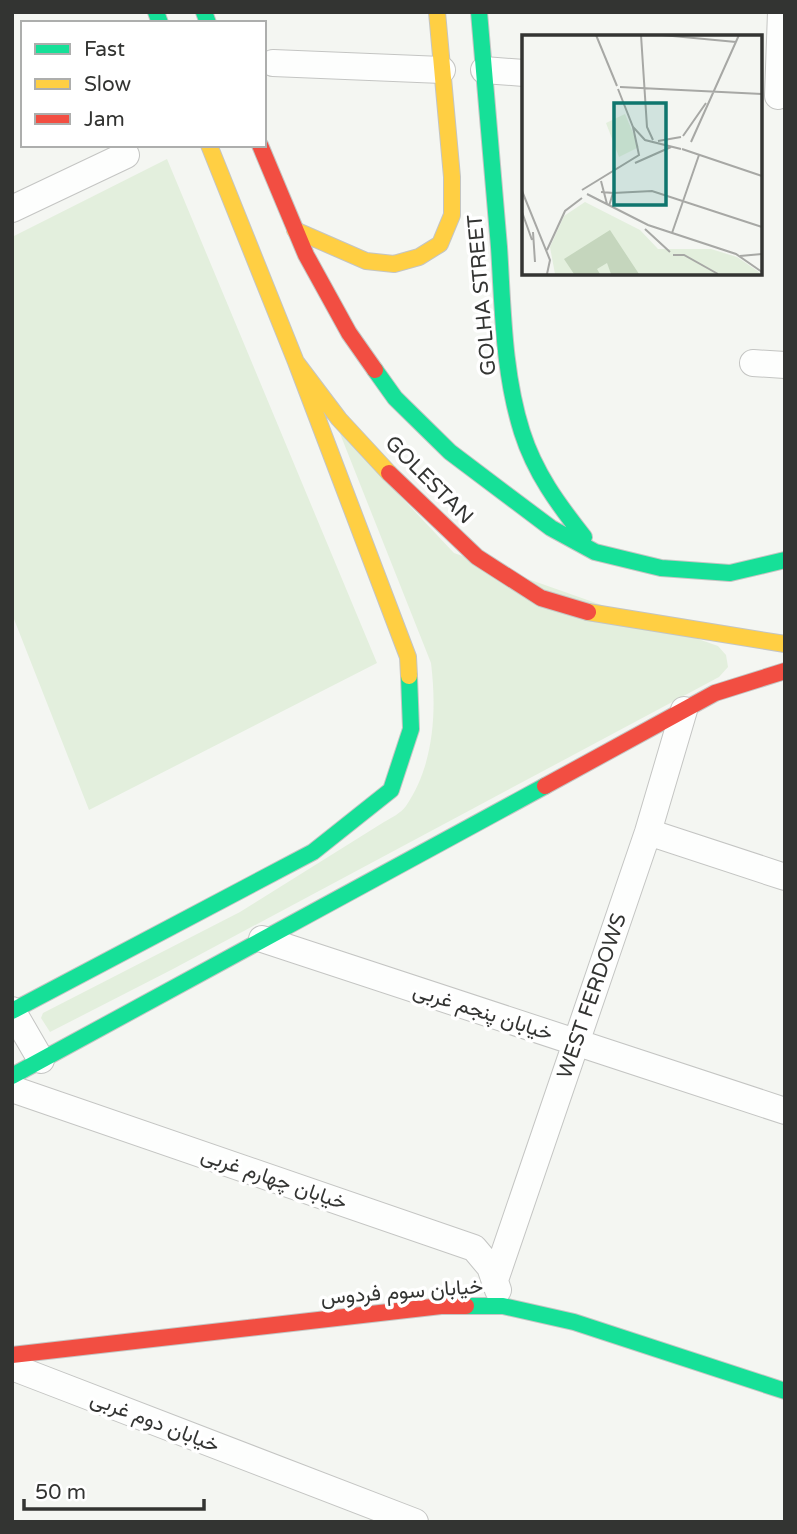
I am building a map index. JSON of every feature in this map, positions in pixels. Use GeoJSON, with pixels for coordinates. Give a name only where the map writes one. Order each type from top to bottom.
{"type":"FeatureCollection","features":[{"type":"Feature","properties":{"kind":"main road","name":"GOLHA STREET"},"geometry":{"type":"LineString","coordinates":[[437,12],[463,70],[498,228],[505,354],[513,402],[529,451],[551,495],[595,552]]}},
{"type":"Feature","properties":{"kind":"main road","name":"GOLHA STREET"},"geometry":{"type":"LineString","coordinates":[[295,230],[366,261],[394,264],[419,257],[440,244],[452,215],[452,177],[463,70],[479,12]]}},
{"type":"Feature","properties":{"kind":"main road","name":"GOLESTAN"},"geometry":{"type":"LineString","coordinates":[[210,147],[296,362],[339,419],[408,491],[477,557],[541,598],[598,616],[785,644]]}},
{"type":"Feature","properties":{"kind":"main road","name":"GOLESTAN"},"geometry":{"type":"LineString","coordinates":[[261,147],[306,255],[349,332],[395,398],[450,452],[551,528],[595,552],[661,568],[730,573],[785,560]]}},
{"type":"Feature","properties":{"kind":"main road"},"geometry":{"type":"LineString","coordinates":[[12,1011],[313,852],[391,790],[411,729],[408,657],[296,362]]}},
{"type":"Feature","properties":{"kind":"main road"},"geometry":{"type":"LineString","coordinates":[[12,1076],[715,693],[785,671]]}},
{"type":"Feature","properties":{"kind":"main road","name":"خیابان سوم فردوس"},"geometry":{"type":"LineString","coordinates":[[12,1355],[428,1308],[503,1306],[574,1322],[785,1391]]}},
{"type":"Feature","properties":{"kind":"street"},"geometry":{"type":"LineString","coordinates":[[774,95],[781,12]]}},
{"type":"Feature","properties":{"kind":"street"},"geometry":{"type":"LineString","coordinates":[[273,63],[522,74]]}},
{"type":"Feature","properties":{"kind":"street"},"geometry":{"type":"LineString","coordinates":[[12,209],[126,155]]}},
{"type":"Feature","properties":{"kind":"street"},"geometry":{"type":"LineString","coordinates":[[753,363],[785,365]]}},
{"type":"Feature","properties":{"kind":"street","name":"WEST FERDOWS"},"geometry":{"type":"LineString","coordinates":[[495,1280],[648,832],[684,710]]}},
{"type":"Feature","properties":{"kind":"street"},"geometry":{"type":"LineString","coordinates":[[648,832],[785,877]]}},
{"type":"Feature","properties":{"kind":"street","name":"خیابان پنجم غربی"},"geometry":{"type":"LineString","coordinates":[[262,939],[785,1111]]}},
{"type":"Feature","properties":{"kind":"street"},"geometry":{"type":"LineString","coordinates":[[12,1011],[41,1060]]}},
{"type":"Feature","properties":{"kind":"street","name":"خیابان چهارم غربی"},"geometry":{"type":"LineString","coordinates":[[12,1089],[474,1248],[491,1266],[503,1306]]}},
{"type":"Feature","properties":{"kind":"street","name":"خیابان دوم غربی"},"geometry":{"type":"LineString","coordinates":[[12,1367],[415,1522]]}},
{"type":"Feature","properties":{"kind":"green space"},"geometry":{"type":"Polygon","coordinates":[[[167,159],[377,663],[89,810],[12,614],[12,237],[167,159]]]}},
{"type":"Feature","properties":{"kind":"green space"},"geometry":{"type":"Polygon","coordinates":[[[339,431],[454,553],[718,646],[726,655],[728,667],[719,677],[50,1032],[41,1018],[43,1013],[240,912],[399,813],[415,790],[423,773],[431,737],[434,700],[431,663],[339,431]]]}},
{"type":"Feature","properties":{"kind":"traffic: fast"},"geometry":{"type":"LineString","coordinates":[[156,12],[159,21]]}},
{"type":"Feature","properties":{"kind":"traffic: fast"},"geometry":{"type":"LineString","coordinates":[[204,12],[207,21]]}},
{"type":"Feature","properties":{"kind":"traffic: fast"},"geometry":{"type":"LineString","coordinates":[[479,12],[511,386],[522,432],[540,475],[584,537]]}},
{"type":"Feature","properties":{"kind":"traffic: fast"},"geometry":{"type":"LineString","coordinates":[[375,370],[395,398],[450,452],[551,528],[595,552],[661,568],[730,573],[785,560]]}},
{"type":"Feature","properties":{"kind":"traffic: fast"},"geometry":{"type":"LineString","coordinates":[[12,1011],[313,852],[391,790],[411,729],[409,676]]}},
{"type":"Feature","properties":{"kind":"traffic: fast"},"geometry":{"type":"LineString","coordinates":[[12,1076],[545,786]]}},
{"type":"Feature","properties":{"kind":"traffic: fast"},"geometry":{"type":"LineString","coordinates":[[466,1306],[503,1306],[574,1322],[785,1391]]}},
{"type":"Feature","properties":{"kind":"traffic: slow"},"geometry":{"type":"LineString","coordinates":[[295,230],[366,261],[394,264],[419,257],[440,244],[452,215],[452,177],[437,12]]}},
{"type":"Feature","properties":{"kind":"traffic: slow"},"geometry":{"type":"LineString","coordinates":[[210,147],[296,362],[339,419],[389,473]]}},
{"type":"Feature","properties":{"kind":"traffic: slow"},"geometry":{"type":"LineString","coordinates":[[296,362],[408,657],[409,676]]}},
{"type":"Feature","properties":{"kind":"traffic: slow"},"geometry":{"type":"LineString","coordinates":[[588,612],[785,644]]}},
{"type":"Feature","properties":{"kind":"traffic: jam"},"geometry":{"type":"LineString","coordinates":[[261,147],[306,255],[349,333],[375,370]]}},
{"type":"Feature","properties":{"kind":"traffic: jam"},"geometry":{"type":"LineString","coordinates":[[389,473],[477,557],[541,598],[588,612]]}},
{"type":"Feature","properties":{"kind":"traffic: jam"},"geometry":{"type":"LineString","coordinates":[[545,786],[715,693],[785,671]]}},
{"type":"Feature","properties":{"kind":"traffic: jam"},"geometry":{"type":"LineString","coordinates":[[12,1355],[441,1306],[466,1306]]}}]}
